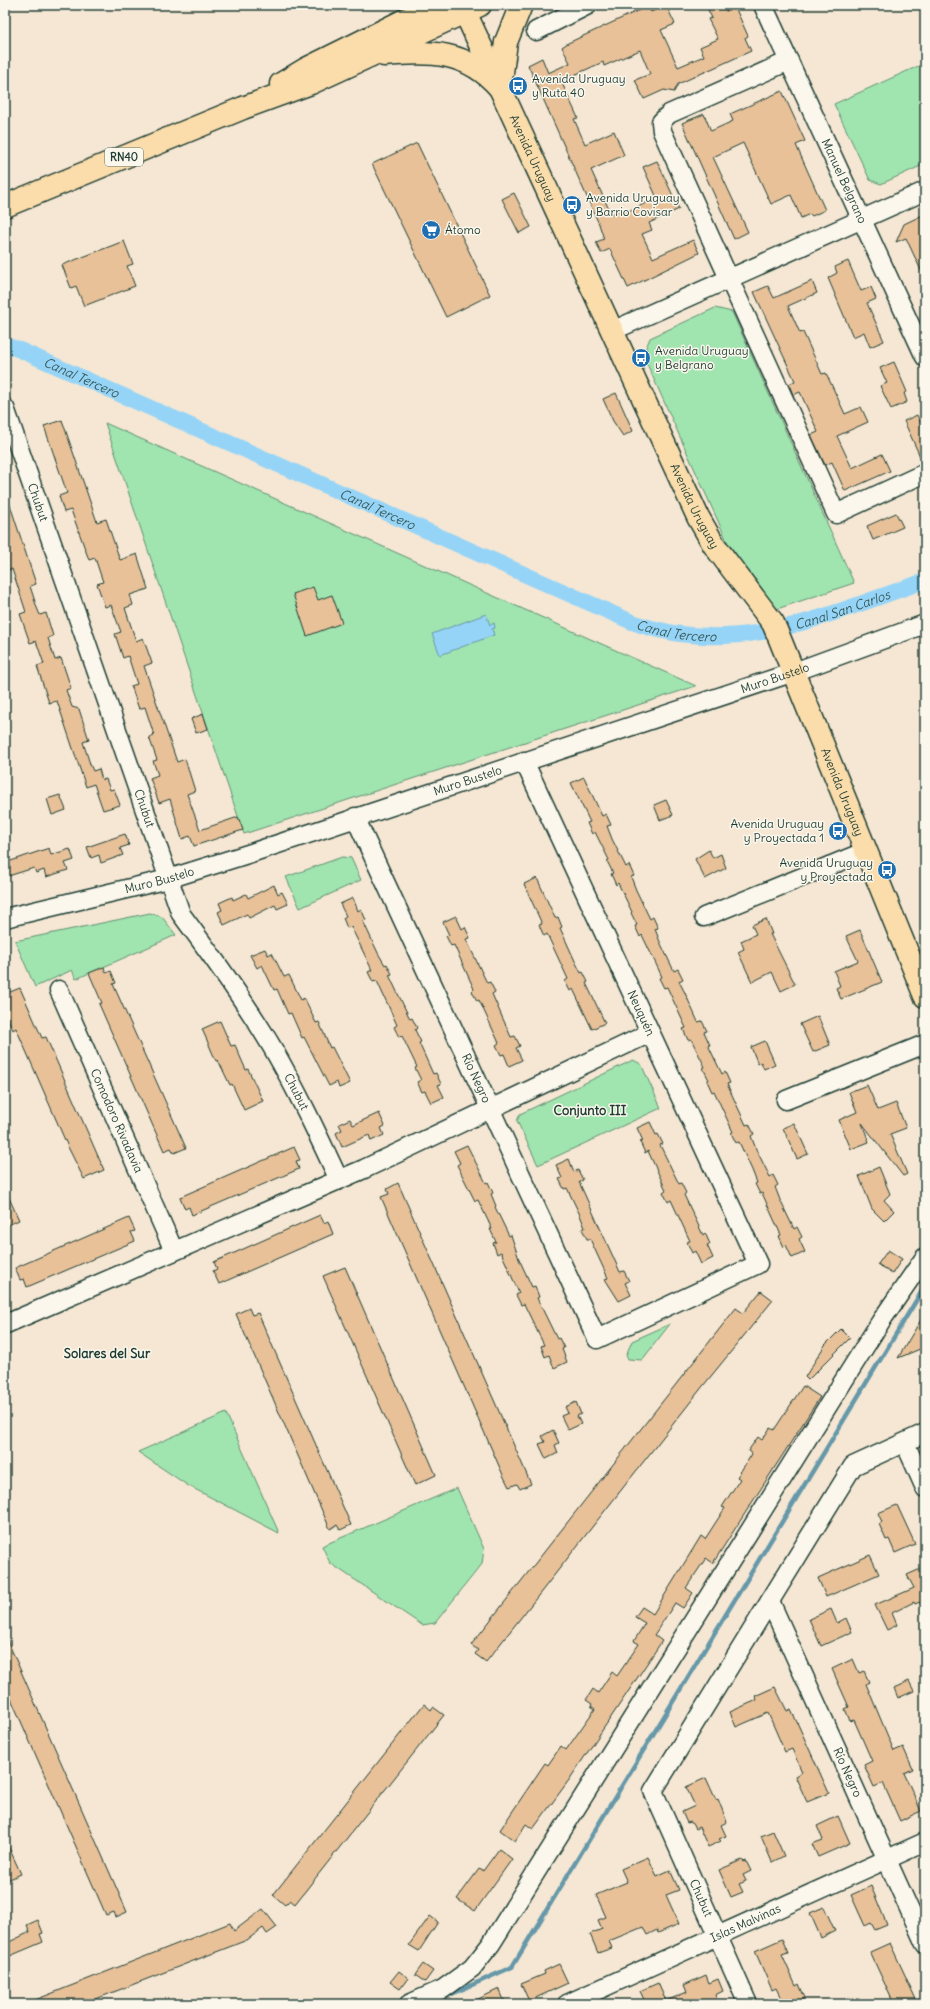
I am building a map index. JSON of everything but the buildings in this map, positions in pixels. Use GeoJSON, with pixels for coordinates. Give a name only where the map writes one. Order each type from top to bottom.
{"type":"FeatureCollection","features":[{"type":"Feature","properties":{"kind":"main road","name":"RN40"},"geometry":{"type":"LineString","coordinates":[[243,108],[306,69],[435,5]]}},
{"type":"Feature","properties":{"kind":"main road"},"geometry":{"type":"LineString","coordinates":[[500,88],[506,42],[521,5]]}},
{"type":"Feature","properties":{"kind":"main road","name":"RN40"},"geometry":{"type":"LineString","coordinates":[[5,206],[243,108],[311,83],[371,56],[467,7]]}},
{"type":"Feature","properties":{"kind":"main road","name":"Avenida Uruguay"},"geometry":{"type":"LineString","coordinates":[[467,7],[500,88],[698,517],[714,545],[776,630],[925,996]]}},
{"type":"Feature","properties":{"kind":"main road"},"geometry":{"type":"LineString","coordinates":[[371,56],[407,53],[447,54],[475,65],[500,88]]}},
{"type":"Feature","properties":{"kind":"street"},"geometry":{"type":"LineString","coordinates":[[536,31],[588,5]]}},
{"type":"Feature","properties":{"kind":"street","name":"Manuel Belgrano"},"geometry":{"type":"LineString","coordinates":[[763,5],[925,357]]}},
{"type":"Feature","properties":{"kind":"street"},"geometry":{"type":"LineString","coordinates":[[789,61],[669,114],[661,122],[662,131],[836,514],[925,473]]}},
{"type":"Feature","properties":{"kind":"street"},"geometry":{"type":"LineString","coordinates":[[612,331],[925,191]]}},
{"type":"Feature","properties":{"kind":"street","name":"Chubut"},"geometry":{"type":"LineString","coordinates":[[6,409],[181,914],[226,975],[272,1047],[305,1109],[339,1180]]}},
{"type":"Feature","properties":{"kind":"street","name":"Muro Bustelo"},"geometry":{"type":"LineString","coordinates":[[5,918],[168,879],[251,853],[355,817],[794,672],[925,624]]}},
{"type":"Feature","properties":{"kind":"street","name":"Neuquén"},"geometry":{"type":"LineString","coordinates":[[524,761],[758,1264],[597,1339]]}},
{"type":"Feature","properties":{"kind":"street","name":"Río Negro"},"geometry":{"type":"LineString","coordinates":[[355,817],[597,1339]]}},
{"type":"Feature","properties":{"kind":"street"},"geometry":{"type":"LineString","coordinates":[[704,917],[866,851]]}},
{"type":"Feature","properties":{"kind":"street","name":"Comodoro Rivadavia"},"geometry":{"type":"LineString","coordinates":[[59,990],[174,1251]]}},
{"type":"Feature","properties":{"kind":"street"},"geometry":{"type":"LineString","coordinates":[[6,1322],[339,1180],[650,1032]]}},
{"type":"Feature","properties":{"kind":"street"},"geometry":{"type":"LineString","coordinates":[[786,1100],[925,1044]]}},
{"type":"Feature","properties":{"kind":"street"},"geometry":{"type":"LineString","coordinates":[[409,2004],[443,1989],[472,1968],[491,1944],[881,1321],[925,1257]]}},
{"type":"Feature","properties":{"kind":"street"},"geometry":{"type":"LineString","coordinates":[[770,1600],[853,1466],[925,1433]]}},
{"type":"Feature","properties":{"kind":"street"},"geometry":{"type":"LineString","coordinates":[[905,1443],[925,1488]]}},
{"type":"Feature","properties":{"kind":"street","name":"Chubut"},"geometry":{"type":"LineString","coordinates":[[748,2004],[653,1791],[770,1600]]}},
{"type":"Feature","properties":{"kind":"street","name":"Río Negro"},"geometry":{"type":"LineString","coordinates":[[770,1600],[925,1944]]}},
{"type":"Feature","properties":{"kind":"street","name":"Islas Malvinas"},"geometry":{"type":"LineString","coordinates":[[567,2004],[925,1842]]}},
{"type":"Feature","properties":{"kind":"green space"},"geometry":{"type":"Polygon","coordinates":[[[925,63],[925,164],[881,184],[870,180],[834,104],[925,63]]]}},
{"type":"Feature","properties":{"kind":"green space"},"geometry":{"type":"Polygon","coordinates":[[[715,308],[732,312],[854,583],[777,609],[772,607],[727,541],[643,355],[650,338],[715,308]]]}},
{"type":"Feature","properties":{"kind":"green space"},"geometry":{"type":"Polygon","coordinates":[[[105,423],[696,686],[244,834],[105,423]]]}},
{"type":"Feature","properties":{"kind":"green space"},"geometry":{"type":"Polygon","coordinates":[[[342,857],[351,858],[361,880],[300,908],[286,877],[342,857]]]}},
{"type":"Feature","properties":{"kind":"green space"},"geometry":{"type":"Polygon","coordinates":[[[150,913],[162,917],[176,935],[76,979],[72,970],[35,987],[15,941],[150,913]]]}},
{"type":"Feature","properties":{"kind":"green space"},"geometry":{"type":"Polygon","coordinates":[[[633,1060],[641,1064],[661,1108],[538,1165],[517,1121],[520,1114],[633,1060]]]}},
{"type":"Feature","properties":{"kind":"green space"},"geometry":{"type":"Polygon","coordinates":[[[670,1324],[642,1360],[628,1359],[626,1355],[632,1341],[670,1324]]]}},
{"type":"Feature","properties":{"kind":"green space"},"geometry":{"type":"Polygon","coordinates":[[[226,1413],[279,1533],[187,1485],[138,1452],[226,1413]]]}},
{"type":"Feature","properties":{"kind":"green space"},"geometry":{"type":"Polygon","coordinates":[[[457,1488],[484,1549],[482,1564],[435,1623],[422,1625],[330,1563],[322,1546],[457,1488]]]}},
{"type":"Feature","properties":{"kind":"water"},"geometry":{"type":"Polygon","coordinates":[[[486,614],[490,625],[494,623],[495,628],[492,629],[494,635],[440,655],[432,634],[486,614]]]}},
{"type":"Feature","properties":{"kind":"waterway","name":"Canal Tercero"},"geometry":{"type":"LineString","coordinates":[[5,345],[20,350],[632,622],[670,633],[708,636],[745,634],[781,628],[852,607],[925,581]]}},
{"type":"Feature","properties":{"kind":"waterway"},"geometry":{"type":"LineString","coordinates":[[445,1997],[512,1967],[925,1286]]}},
{"type":"Feature","properties":{"kind":"place","name":"Avenida Uruguay y Ruta 40"},"geometry":{"type":"Point","coordinates":[518,86]}},
{"type":"Feature","properties":{"kind":"place","name":"Avenida Uruguay y Barrio Covisar"},"geometry":{"type":"Point","coordinates":[572,205]}},
{"type":"Feature","properties":{"kind":"place","name":"Átomo"},"geometry":{"type":"Point","coordinates":[431,230]}},
{"type":"Feature","properties":{"kind":"place","name":"Avenida Uruguay y Belgrano"},"geometry":{"type":"Point","coordinates":[641,358]}},
{"type":"Feature","properties":{"kind":"place","name":"Avenida Uruguay y Proyectada 1"},"geometry":{"type":"Point","coordinates":[838,831]}},
{"type":"Feature","properties":{"kind":"place","name":"Avenida Uruguay y Proyectada"},"geometry":{"type":"Point","coordinates":[887,870]}},
{"type":"Feature","properties":{"kind":"district","name":"Conjunto III"},"geometry":{"type":"Point","coordinates":[590,1110]}},
{"type":"Feature","properties":{"kind":"district","name":"Solares del Sur"},"geometry":{"type":"Point","coordinates":[107,1353]}},
{"type":"Feature","properties":{"kind":"water label","name":"Canal San Carlos"},"geometry":{"type":"Point","coordinates":[842,609]}}]}
